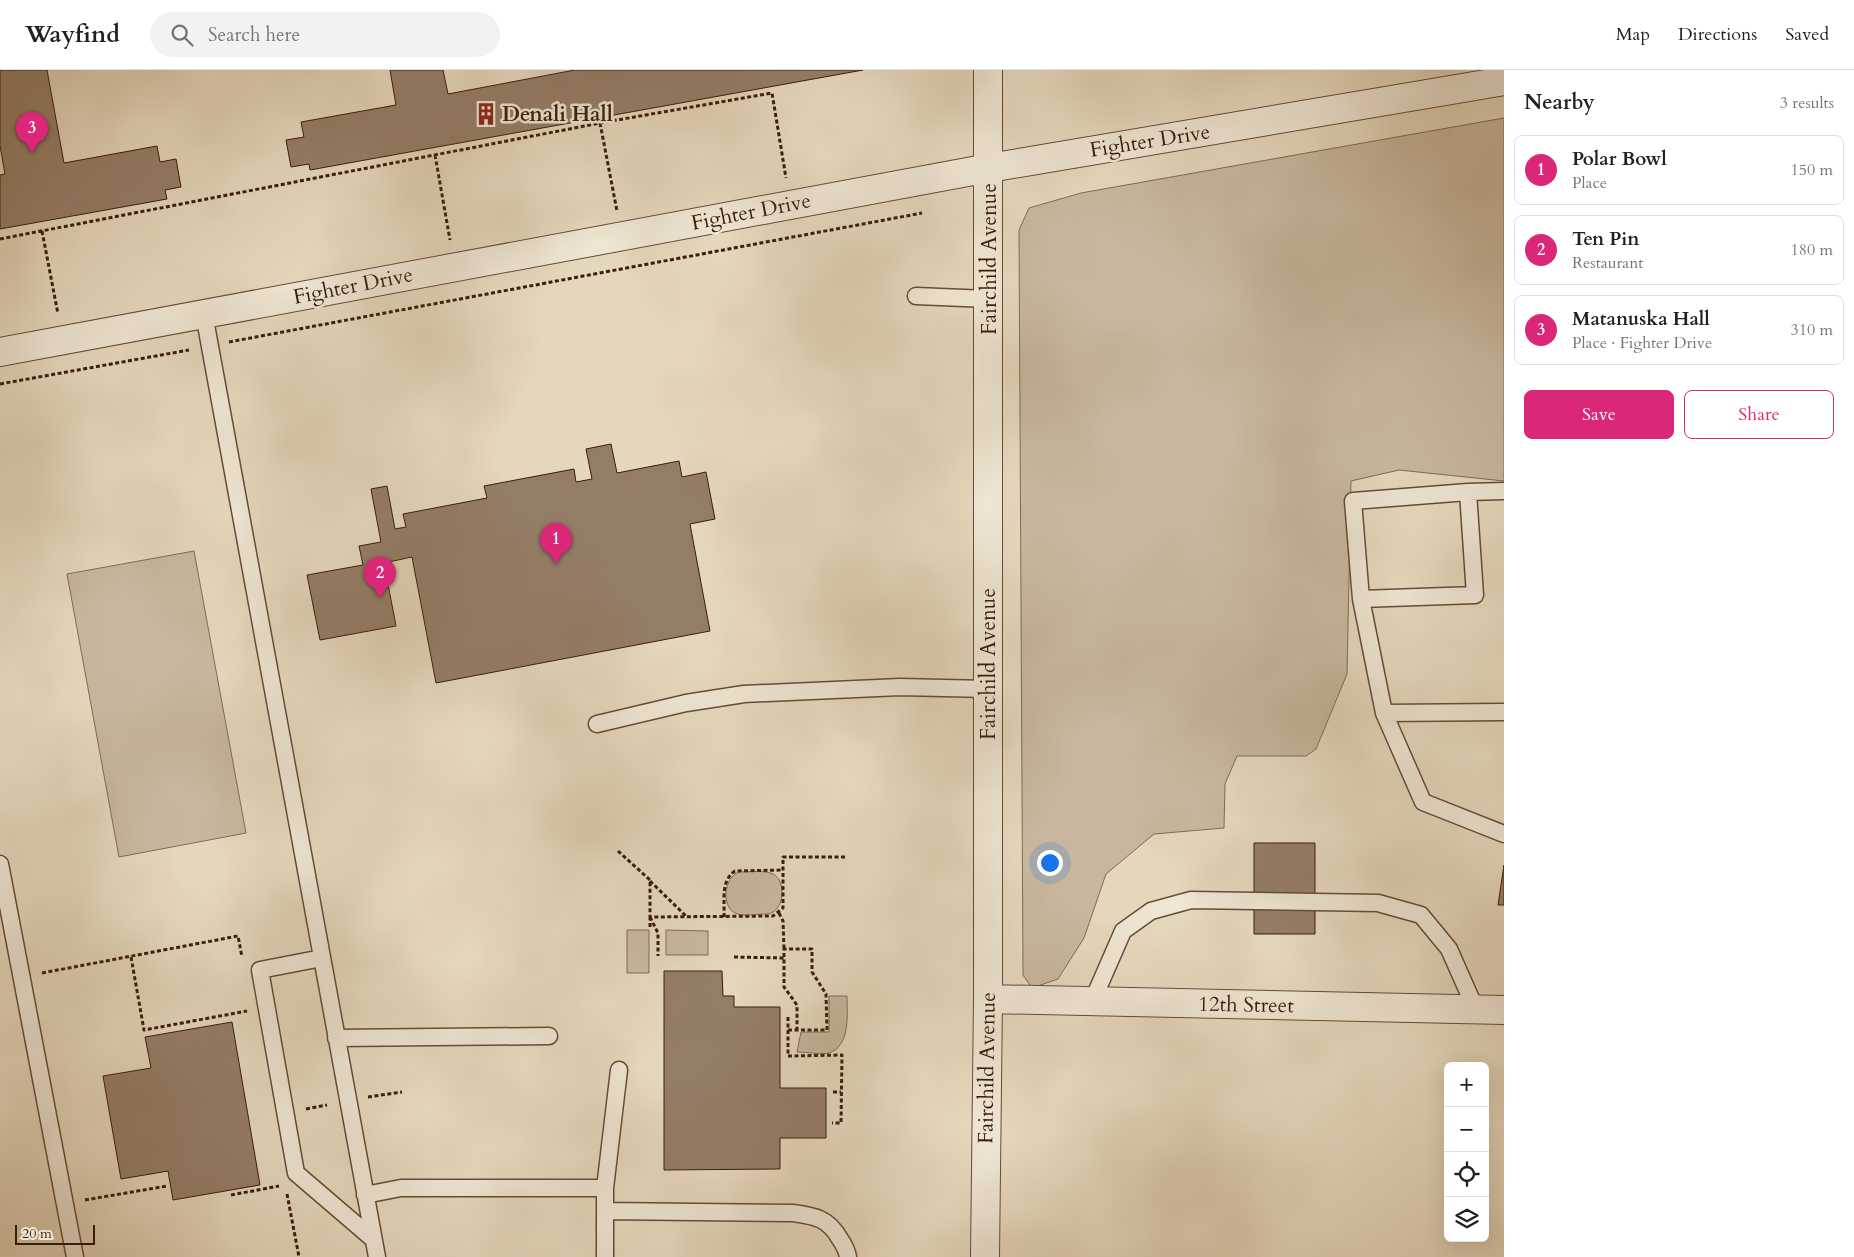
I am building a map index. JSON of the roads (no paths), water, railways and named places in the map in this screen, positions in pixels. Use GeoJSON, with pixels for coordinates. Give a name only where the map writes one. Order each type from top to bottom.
{"type":"FeatureCollection","features":[{"type":"Feature","properties":{"kind":"street","name":"Fairchild Avenue"},"geometry":{"type":"LineString","coordinates":[[985,1257],[988,999],[988,70]]}},
{"type":"Feature","properties":{"kind":"street","name":"Fighter Drive"},"geometry":{"type":"LineString","coordinates":[[0,352],[989,168],[1504,81]]}},
{"type":"Feature","properties":{"kind":"street","name":"12th Street"},"geometry":{"type":"LineString","coordinates":[[988,999],[1504,1010]]}},
{"type":"Feature","properties":{"kind":"lane"},"geometry":{"type":"LineString","coordinates":[[916,296],[988,299]]}},
{"type":"Feature","properties":{"kind":"lane"},"geometry":{"type":"LineString","coordinates":[[204,314],[377,1257]]}},
{"type":"Feature","properties":{"kind":"lane"},"geometry":{"type":"LineString","coordinates":[[1504,491],[1352,501],[1361,598],[1384,713],[1423,802],[1504,834]]}},
{"type":"Feature","properties":{"kind":"lane"},"geometry":{"type":"LineString","coordinates":[[1361,598],[1475,595],[1468,492]]}},
{"type":"Feature","properties":{"kind":"lane"},"geometry":{"type":"LineString","coordinates":[[597,724],[686,703],[744,694],[900,688],[988,689]]}},
{"type":"Feature","properties":{"kind":"lane"},"geometry":{"type":"LineString","coordinates":[[1384,713],[1504,712]]}},
{"type":"Feature","properties":{"kind":"lane"},"geometry":{"type":"LineString","coordinates":[[0,864],[75,1257]]}},
{"type":"Feature","properties":{"kind":"lane"},"geometry":{"type":"LineString","coordinates":[[1092,1002],[1123,931],[1150,911],[1191,900],[1378,903],[1421,915],[1448,949],[1476,1010]]}},
{"type":"Feature","properties":{"kind":"lane"},"geometry":{"type":"LineString","coordinates":[[322,958],[260,970],[296,1174],[373,1239]]}},
{"type":"Feature","properties":{"kind":"lane"},"geometry":{"type":"LineString","coordinates":[[336,1038],[549,1036]]}},
{"type":"Feature","properties":{"kind":"lane"},"geometry":{"type":"LineString","coordinates":[[605,1257],[605,1188],[619,1070]]}},
{"type":"Feature","properties":{"kind":"lane"},"geometry":{"type":"LineString","coordinates":[[365,1195],[401,1188],[605,1188]]}},
{"type":"Feature","properties":{"kind":"lane"},"geometry":{"type":"LineString","coordinates":[[605,1211],[793,1213],[815,1216],[834,1228],[848,1251],[848,1257]]}},
{"type":"Feature","properties":{"kind":"place","name":"Denali Hall"},"geometry":{"type":"Point","coordinates":[486,114]}},
{"type":"Feature","properties":{"kind":"place","name":"Matanuska Hall"},"geometry":{"type":"Point","coordinates":[32,153]}},
{"type":"Feature","properties":{"kind":"place","name":"Polar Bowl"},"geometry":{"type":"Point","coordinates":[556,564]}},
{"type":"Feature","properties":{"kind":"place","name":"Ten Pin"},"geometry":{"type":"Point","coordinates":[380,598]}}]}
